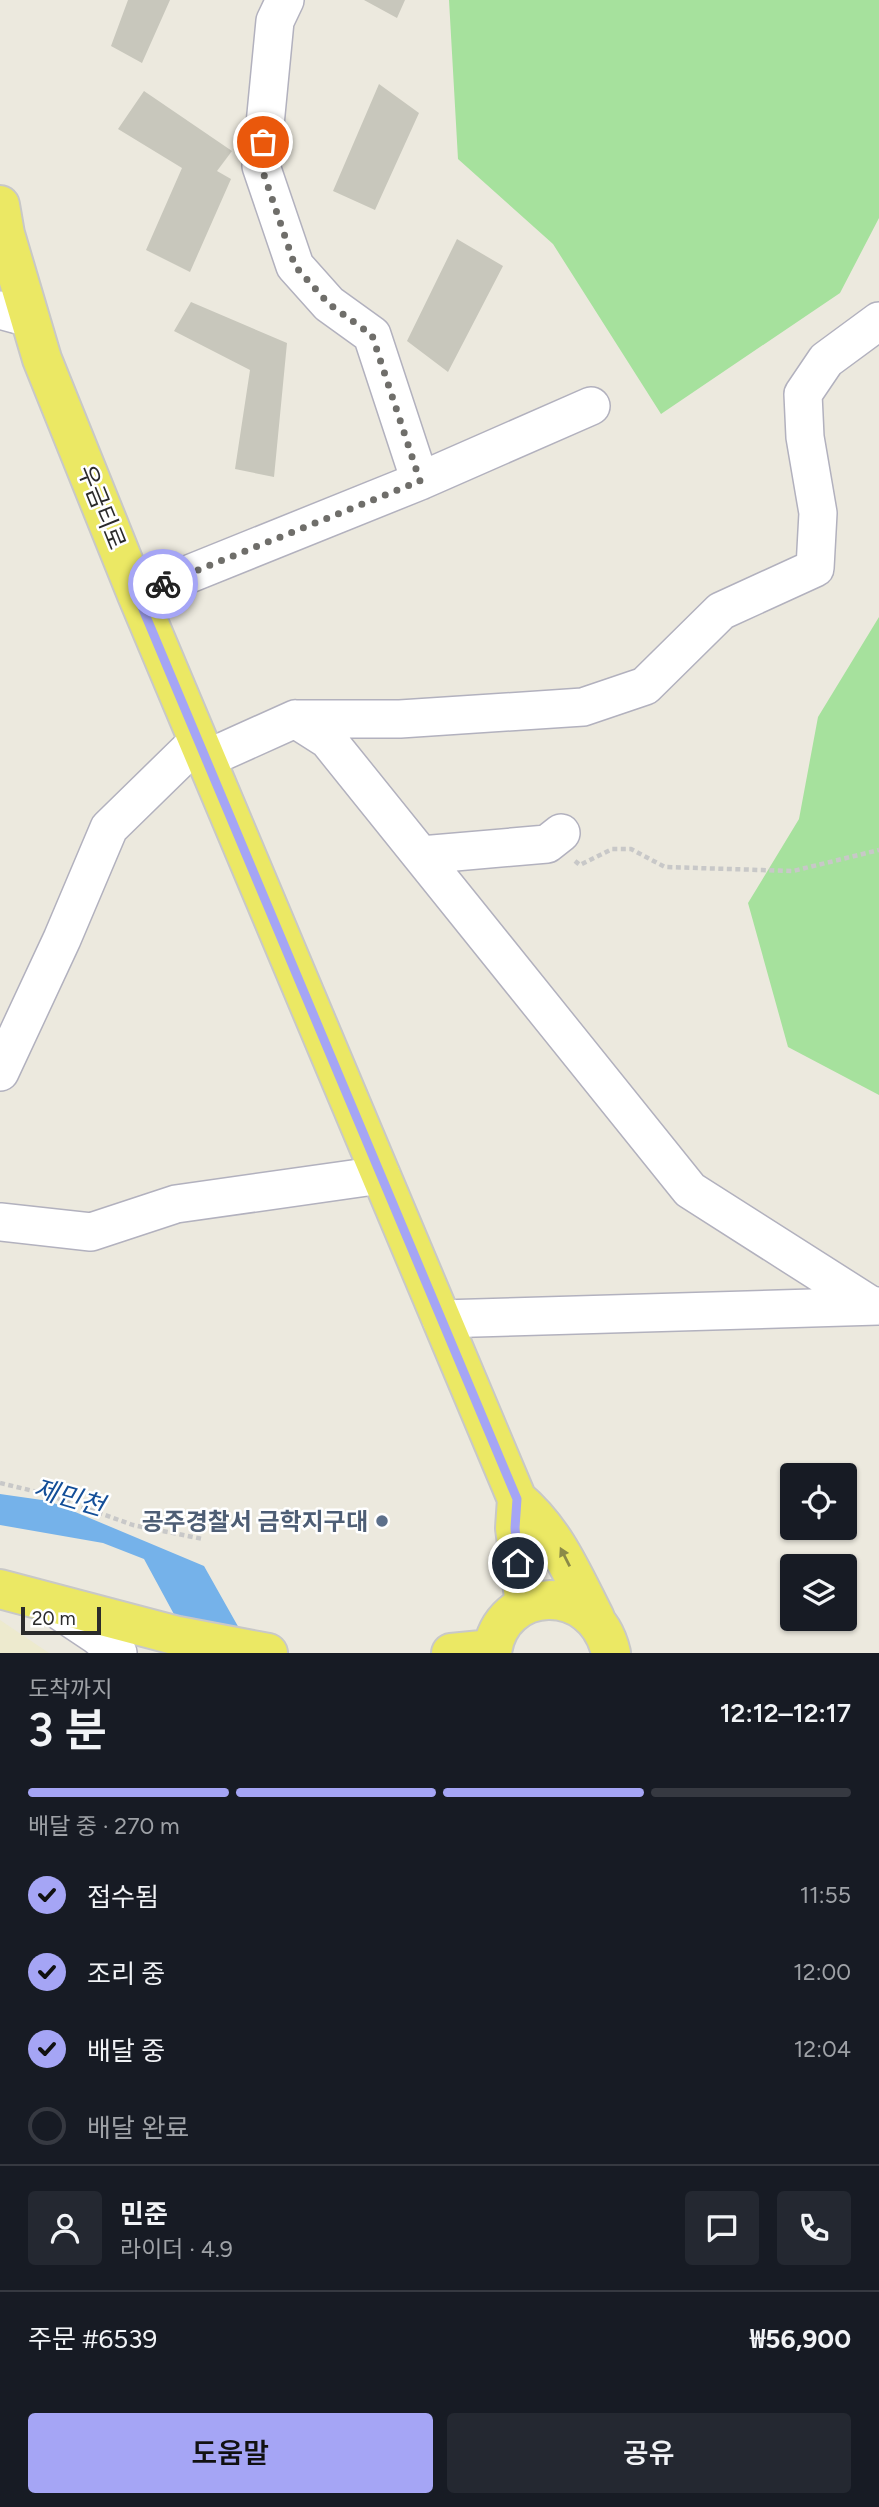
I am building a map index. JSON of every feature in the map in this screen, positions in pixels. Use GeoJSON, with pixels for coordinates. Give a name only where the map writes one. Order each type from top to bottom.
{"type":"FeatureCollection","features":[{"type":"Feature","properties":{"kind":"main road","name":"우금티로"},"geometry":{"type":"LineString","coordinates":[[0,205],[15,314],[42,359],[137,595],[517,1499],[515,1528],[525,1605]]}},
{"type":"Feature","properties":{"kind":"main road","name":"우금티로"},"geometry":{"type":"LineString","coordinates":[[517,1499],[535,1514],[561,1549],[595,1618],[606,1634],[612,1653]]}},
{"type":"Feature","properties":{"kind":"main road"},"geometry":{"type":"LineString","coordinates":[[0,1589],[178,1636],[268,1653]]}},
{"type":"Feature","properties":{"kind":"main road"},"geometry":{"type":"LineString","coordinates":[[451,1653],[492,1651],[498,1631],[510,1616],[525,1605],[543,1600],[562,1600],[580,1606],[595,1618]]}},
{"type":"Feature","properties":{"kind":"street"},"geometry":{"type":"LineString","coordinates":[[285,0],[275,21],[261,166],[295,266],[329,304],[372,335],[420,481]]}},
{"type":"Feature","properties":{"kind":"street"},"geometry":{"type":"LineString","coordinates":[[0,1072],[62,939],[109,828],[202,750],[295,719],[400,719],[583,707],[645,686],[721,611],[815,568],[818,513],[806,438],[803,394],[826,360],[879,321]]}},
{"type":"Feature","properties":{"kind":"street"},"geometry":{"type":"LineString","coordinates":[[137,595],[420,481],[591,407]]}},
{"type":"Feature","properties":{"kind":"street"},"geometry":{"type":"LineString","coordinates":[[295,719],[328,740],[690,1190],[875,1306]]}},
{"type":"Feature","properties":{"kind":"street"},"geometry":{"type":"LineString","coordinates":[[421,855],[554,838]]}},
{"type":"Feature","properties":{"kind":"street"},"geometry":{"type":"LineString","coordinates":[[0,1222],[91,1232],[176,1203],[381,1175]]}},
{"type":"Feature","properties":{"kind":"street"},"geometry":{"type":"LineString","coordinates":[[441,1319],[875,1306]]}},
{"type":"Feature","properties":{"kind":"street"},"geometry":{"type":"LineString","coordinates":[[41,1599],[96,1635],[118,1653]]}},
{"type":"Feature","properties":{"kind":"path"},"geometry":{"type":"LineString","coordinates":[[554,838],[559,850],[580,865],[612,849],[631,849],[665,867],[699,870],[712,868],[793,871],[879,850]]}},
{"type":"Feature","properties":{"kind":"path"},"geometry":{"type":"LineString","coordinates":[[0,1483],[46,1494],[133,1525],[202,1539]]}},
{"type":"Feature","properties":{"kind":"shaded area"},"geometry":{"type":"Polygon","coordinates":[[[0,1620],[49,1653],[0,1653],[0,1620]]]}},
{"type":"Feature","properties":{"kind":"green space"},"geometry":{"type":"Polygon","coordinates":[[[449,0],[879,0],[879,218],[840,293],[661,414],[553,244],[458,159],[449,0]]]}},
{"type":"Feature","properties":{"kind":"green space"},"geometry":{"type":"Polygon","coordinates":[[[879,617],[879,1095],[788,1047],[748,903],[799,819],[818,717],[879,617]]]}},
{"type":"Feature","properties":{"kind":"water","name":"제민천"},"geometry":{"type":"Polygon","coordinates":[[[0,1494],[49,1501],[204,1566],[253,1653],[195,1653],[144,1559],[103,1543],[0,1525],[0,1494]]]}},
{"type":"Feature","properties":{"kind":"building"},"geometry":{"type":"Polygon","coordinates":[[[128,0],[170,0],[142,63],[111,46],[128,0]]]}},
{"type":"Feature","properties":{"kind":"building"},"geometry":{"type":"Polygon","coordinates":[[[364,0],[405,0],[397,18],[364,0]]]}},
{"type":"Feature","properties":{"kind":"building"},"geometry":{"type":"Polygon","coordinates":[[[379,84],[419,113],[375,210],[333,191],[379,84]]]}},
{"type":"Feature","properties":{"kind":"building"},"geometry":{"type":"Polygon","coordinates":[[[144,91],[232,151],[217,171],[231,179],[190,272],[146,250],[182,168],[118,129],[144,91]]]}},
{"type":"Feature","properties":{"kind":"building"},"geometry":{"type":"Polygon","coordinates":[[[457,239],[503,266],[448,372],[407,341],[457,239]]]}},
{"type":"Feature","properties":{"kind":"building"},"geometry":{"type":"Polygon","coordinates":[[[191,302],[287,343],[274,477],[235,469],[250,370],[174,331],[191,302]]]}},
{"type":"Feature","properties":{"kind":"way so far"},"geometry":{"type":"LineString","coordinates":[[163,584],[420,481],[372,335],[329,304],[295,266],[261,166],[263,142]]}},
{"type":"Feature","properties":{"kind":"place","name":"공주경찰서 금학지구대"},"geometry":{"type":"Point","coordinates":[382,1521]}},
{"type":"Feature","properties":{"kind":"route"},"geometry":{"type":"LineString","coordinates":[[163,584],[137,595],[517,1499],[515,1528],[518,1563]]}}]}
